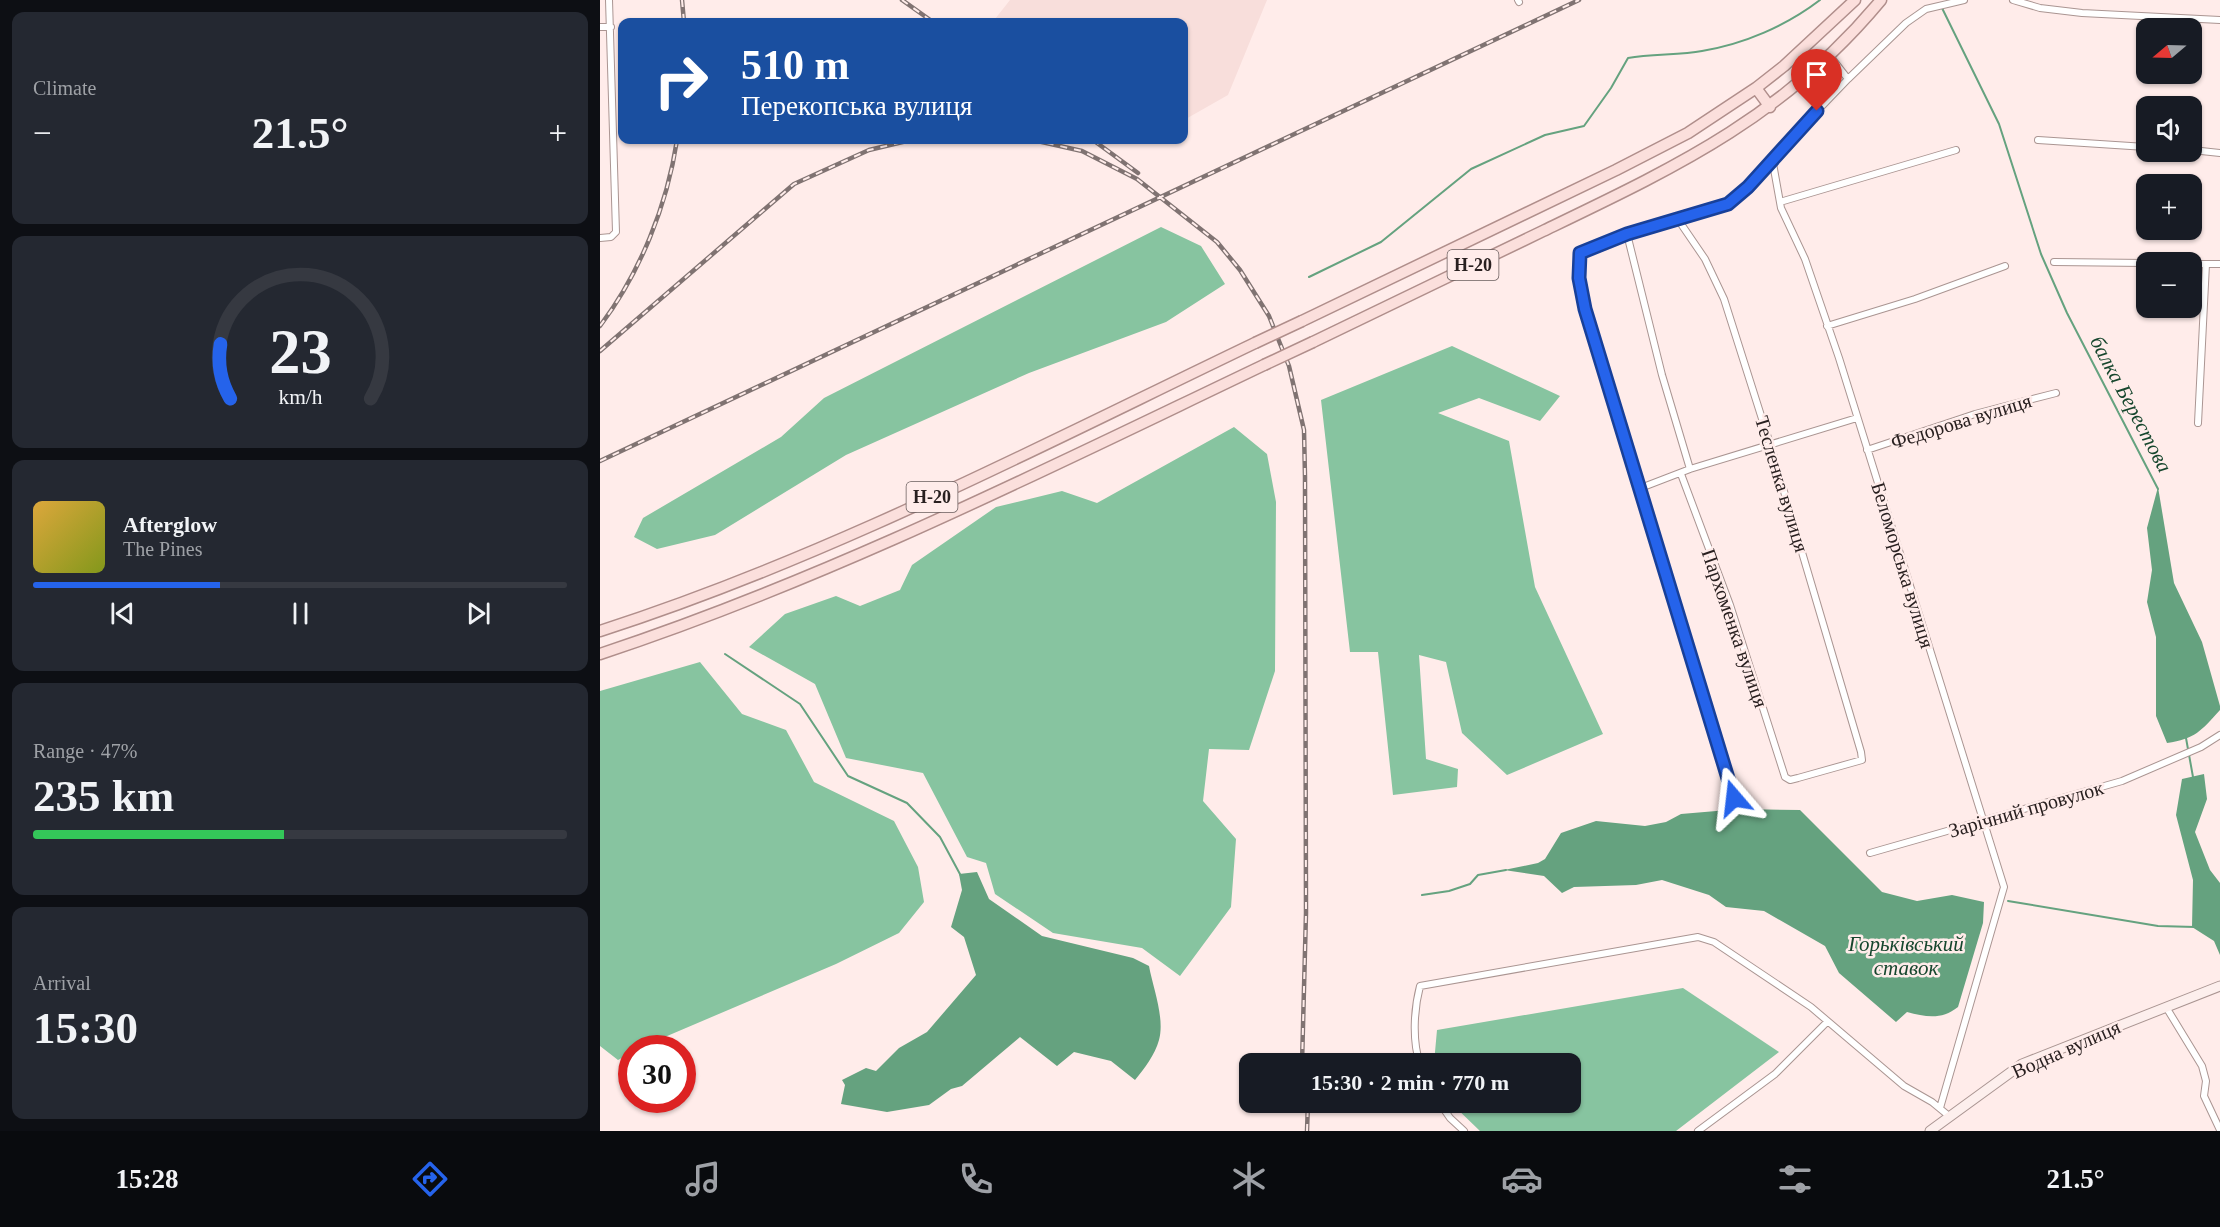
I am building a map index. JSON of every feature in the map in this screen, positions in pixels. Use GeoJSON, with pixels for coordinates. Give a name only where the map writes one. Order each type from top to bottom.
{"type":"FeatureCollection","features":[{"type":"Feature","properties":{"kind":"main road","name":"Н-20"},"geometry":{"type":"LineString","coordinates":[[600,631],[694,598],[855,532],[1653,153],[1696,128],[1756,88],[1802,51],[1855,0]]}},
{"type":"Feature","properties":{"kind":"main road","name":"Н-20"},"geometry":{"type":"LineString","coordinates":[[600,654],[747,601],[863,554],[1633,188],[1717,143],[1770,107],[1830,56],[1881,0]]}},
{"type":"Feature","properties":{"kind":"main road"},"geometry":{"type":"LineString","coordinates":[[1756,88],[1770,107]]}},
{"type":"Feature","properties":{"kind":"street"},"geometry":{"type":"LineString","coordinates":[[600,238],[611,237],[616,232],[609,0]]}},
{"type":"Feature","properties":{"kind":"street"},"geometry":{"type":"LineString","coordinates":[[1734,798],[1585,309],[1579,278],[1580,253],[1627,234],[1728,204],[1748,187],[1772,158],[1848,79],[1906,23],[1926,9],[1933,0]]}},
{"type":"Feature","properties":{"kind":"street"},"geometry":{"type":"LineString","coordinates":[[1926,9],[1964,0]]}},
{"type":"Feature","properties":{"kind":"street"},"geometry":{"type":"LineString","coordinates":[[2013,0],[2040,8],[2082,13],[2220,20]]}},
{"type":"Feature","properties":{"kind":"street"},"geometry":{"type":"LineString","coordinates":[[600,27],[611,27]]}},
{"type":"Feature","properties":{"kind":"street"},"geometry":{"type":"LineString","coordinates":[[1830,56],[1848,79]]}},
{"type":"Feature","properties":{"kind":"street"},"geometry":{"type":"LineString","coordinates":[[2038,140],[2136,146]]}},
{"type":"Feature","properties":{"kind":"street"},"geometry":{"type":"LineString","coordinates":[[1780,202],[1956,150]]}},
{"type":"Feature","properties":{"kind":"street"},"geometry":{"type":"LineString","coordinates":[[2202,151],[2220,153]]}},
{"type":"Feature","properties":{"kind":"street","name":"Беломорська вулиця"},"geometry":{"type":"LineString","coordinates":[[1772,158],[1780,202],[1805,259],[1827,326],[2004,887],[1941,1108]]}},
{"type":"Feature","properties":{"kind":"street","name":"Тесленка вулиця"},"geometry":{"type":"LineString","coordinates":[[1677,218],[1704,259],[1724,299],[1862,752],[1862,760],[1790,780]]}},
{"type":"Feature","properties":{"kind":"street"},"geometry":{"type":"LineString","coordinates":[[1627,234],[1662,375],[1690,469]]}},
{"type":"Feature","properties":{"kind":"street"},"geometry":{"type":"LineString","coordinates":[[2054,262],[2136,263]]}},
{"type":"Feature","properties":{"kind":"street"},"geometry":{"type":"LineString","coordinates":[[2202,264],[2220,264]]}},
{"type":"Feature","properties":{"kind":"street"},"geometry":{"type":"LineString","coordinates":[[2198,423],[2206,264]]}},
{"type":"Feature","properties":{"kind":"street"},"geometry":{"type":"LineString","coordinates":[[1827,326],[1915,299],[2005,266]]}},
{"type":"Feature","properties":{"kind":"street","name":"Федорова вулиця"},"geometry":{"type":"LineString","coordinates":[[1867,450],[1975,414],[2056,393]]}},
{"type":"Feature","properties":{"kind":"street"},"geometry":{"type":"LineString","coordinates":[[1638,489],[1690,469],[1857,418]]}},
{"type":"Feature","properties":{"kind":"street","name":"Пархоменка вулиця"},"geometry":{"type":"LineString","coordinates":[[1681,474],[1730,605],[1781,767],[1785,777],[1790,780]]}},
{"type":"Feature","properties":{"kind":"street","name":"Зарічний провулок"},"geometry":{"type":"LineString","coordinates":[[1870,853],[2122,781],[2180,757],[2220,735]]}},
{"type":"Feature","properties":{"kind":"street"},"geometry":{"type":"LineString","coordinates":[[1416,1053],[1415,1003],[1420,986],[1698,937],[1714,942],[1811,1007],[1904,1086],[1918,1092],[1949,1116]]}},
{"type":"Feature","properties":{"kind":"street","name":"Водна вулиця"},"geometry":{"type":"LineString","coordinates":[[1930,1131],[2022,1064],[2220,986]]}},
{"type":"Feature","properties":{"kind":"street"},"geometry":{"type":"LineString","coordinates":[[2166,1007],[2202,1066],[2206,1082],[2204,1096],[2220,1130]]}},
{"type":"Feature","properties":{"kind":"street"},"geometry":{"type":"LineString","coordinates":[[1698,1131],[1775,1074],[1827,1022]]}},
{"type":"Feature","properties":{"kind":"street"},"geometry":{"type":"LineString","coordinates":[[1447,1113],[1464,1131]]}},
{"type":"Feature","properties":{"kind":"shaded area"},"geometry":{"type":"Polygon","coordinates":[[[1010,0],[1267,0],[1228,95],[1188,118],[1188,18],[996,18],[1010,0]]]}},
{"type":"Feature","properties":{"kind":"shaded area"},"geometry":{"type":"Polygon","coordinates":[[[1161,227],[1201,246],[1225,284],[1166,322],[1029,373],[846,455],[715,535],[657,549],[634,537],[643,518],[781,437],[824,398],[1161,227]]]}},
{"type":"Feature","properties":{"kind":"shaded area"},"geometry":{"type":"Polygon","coordinates":[[[1452,346],[1560,396],[1540,421],[1479,398],[1438,413],[1509,441],[1535,587],[1603,734],[1507,775],[1462,733],[1446,662],[1419,655],[1426,759],[1458,769],[1457,787],[1393,795],[1378,652],[1350,652],[1321,400],[1452,346]]]}},
{"type":"Feature","properties":{"kind":"shaded area"},"geometry":{"type":"Polygon","coordinates":[[[1234,427],[1267,454],[1276,502],[1275,671],[1249,750],[1209,749],[1203,801],[1236,839],[1231,907],[1180,976],[1142,948],[1053,933],[995,894],[986,863],[967,857],[923,773],[846,758],[815,684],[749,647],[785,614],[836,596],[860,606],[900,590],[912,565],[996,507],[1062,491],[1097,503],[1234,427]]]}},
{"type":"Feature","properties":{"kind":"shaded area"},"geometry":{"type":"Polygon","coordinates":[[[700,662],[742,714],[786,730],[814,782],[894,821],[918,867],[924,902],[899,933],[836,964],[669,1035],[618,1035],[618,1060],[600,1046],[600,691],[700,662]]]}},
{"type":"Feature","properties":{"kind":"shaded area"},"geometry":{"type":"Polygon","coordinates":[[[1683,988],[1779,1052],[1676,1131],[1480,1131],[1461,1113],[1581,1113],[1581,1053],[1435,1053],[1437,1030],[1683,988]]]}},
{"type":"Feature","properties":{"kind":"water"},"geometry":{"type":"Polygon","coordinates":[[[2158,487],[2174,583],[2202,642],[2220,706],[2220,710],[2197,733],[2167,743],[2156,716],[2156,637],[2147,602],[2152,570],[2147,528],[2158,487]]]}},
{"type":"Feature","properties":{"kind":"water"},"geometry":{"type":"Polygon","coordinates":[[[2204,774],[2207,799],[2195,832],[2210,870],[2220,883],[2220,955],[2214,941],[2192,927],[2193,880],[2176,815],[2182,779],[2204,774]]]}},
{"type":"Feature","properties":{"kind":"water","name":"Горьківський ставок"},"geometry":{"type":"Polygon","coordinates":[[[1740,809],[1800,810],[1882,892],[1917,901],[1952,895],[1984,902],[1983,923],[1958,1007],[1940,1016],[1907,1012],[1896,1022],[1839,973],[1825,946],[1764,911],[1726,907],[1709,895],[1662,880],[1636,885],[1574,887],[1562,893],[1544,876],[1504,870],[1538,863],[1545,859],[1561,833],[1596,821],[1645,826],[1666,822],[1681,814],[1740,809]]]}},
{"type":"Feature","properties":{"kind":"water"},"geometry":{"type":"Polygon","coordinates":[[[977,872],[989,899],[1042,936],[1133,958],[1149,966],[1161,1022],[1159,1040],[1152,1056],[1135,1080],[1111,1061],[1074,1052],[1057,1066],[1020,1037],[962,1086],[951,1089],[929,1105],[887,1112],[841,1104],[845,1085],[842,1080],[866,1068],[876,1071],[899,1048],[927,1032],[976,975],[964,937],[951,927],[962,890],[959,874],[977,872]]]}},
{"type":"Feature","properties":{"kind":"waterway","name":"балка Берестова"},"geometry":{"type":"LineString","coordinates":[[1309,277],[1381,242],[1471,169],[1545,135],[1584,126],[1611,88],[1628,58],[1693,52],[1733,44],[1779,26],[1820,0]]}},
{"type":"Feature","properties":{"kind":"waterway","name":"балка Берестова"},"geometry":{"type":"LineString","coordinates":[[1942,8],[1999,124],[2041,254],[2067,313],[2158,489]]}},
{"type":"Feature","properties":{"kind":"waterway"},"geometry":{"type":"LineString","coordinates":[[725,654],[800,704],[848,776],[907,803],[940,837],[961,876]]}},
{"type":"Feature","properties":{"kind":"waterway","name":"балка Берестова"},"geometry":{"type":"LineString","coordinates":[[2186,738],[2193,777]]}},
{"type":"Feature","properties":{"kind":"waterway"},"geometry":{"type":"LineString","coordinates":[[1422,895],[1449,891],[1470,884],[1478,875],[1506,870]]}},
{"type":"Feature","properties":{"kind":"waterway"},"geometry":{"type":"LineString","coordinates":[[2008,901],[2158,926],[2195,927]]}},
{"type":"Feature","properties":{"kind":"railway"},"geometry":{"type":"LineString","coordinates":[[682,0],[684,18]]}},
{"type":"Feature","properties":{"kind":"railway"},"geometry":{"type":"LineString","coordinates":[[902,0],[927,18]]}},
{"type":"Feature","properties":{"kind":"railway"},"geometry":{"type":"LineString","coordinates":[[600,461],[1579,0]]}},
{"type":"Feature","properties":{"kind":"railway"},"geometry":{"type":"LineString","coordinates":[[600,326],[628,284],[650,238],[666,189],[676,144]]}},
{"type":"Feature","properties":{"kind":"railway"},"geometry":{"type":"LineString","coordinates":[[600,351],[794,184],[869,150],[894,144]]}},
{"type":"Feature","properties":{"kind":"railway"},"geometry":{"type":"LineString","coordinates":[[1051,144],[1082,151],[1137,179],[1217,242],[1240,270],[1269,316],[1289,366],[1304,430],[1305,477],[1306,913],[1302,1053]]}},
{"type":"Feature","properties":{"kind":"railway"},"geometry":{"type":"LineString","coordinates":[[1098,144],[1138,173]]}},
{"type":"Feature","properties":{"kind":"railway"},"geometry":{"type":"LineString","coordinates":[[1307,1131],[1308,1113]]}},
{"type":"Feature","properties":{"kind":"route"},"geometry":{"type":"LineString","coordinates":[[1734,798],[1585,309],[1579,278],[1580,253],[1627,234],[1728,204],[1748,187],[1817,111]]}}]}
